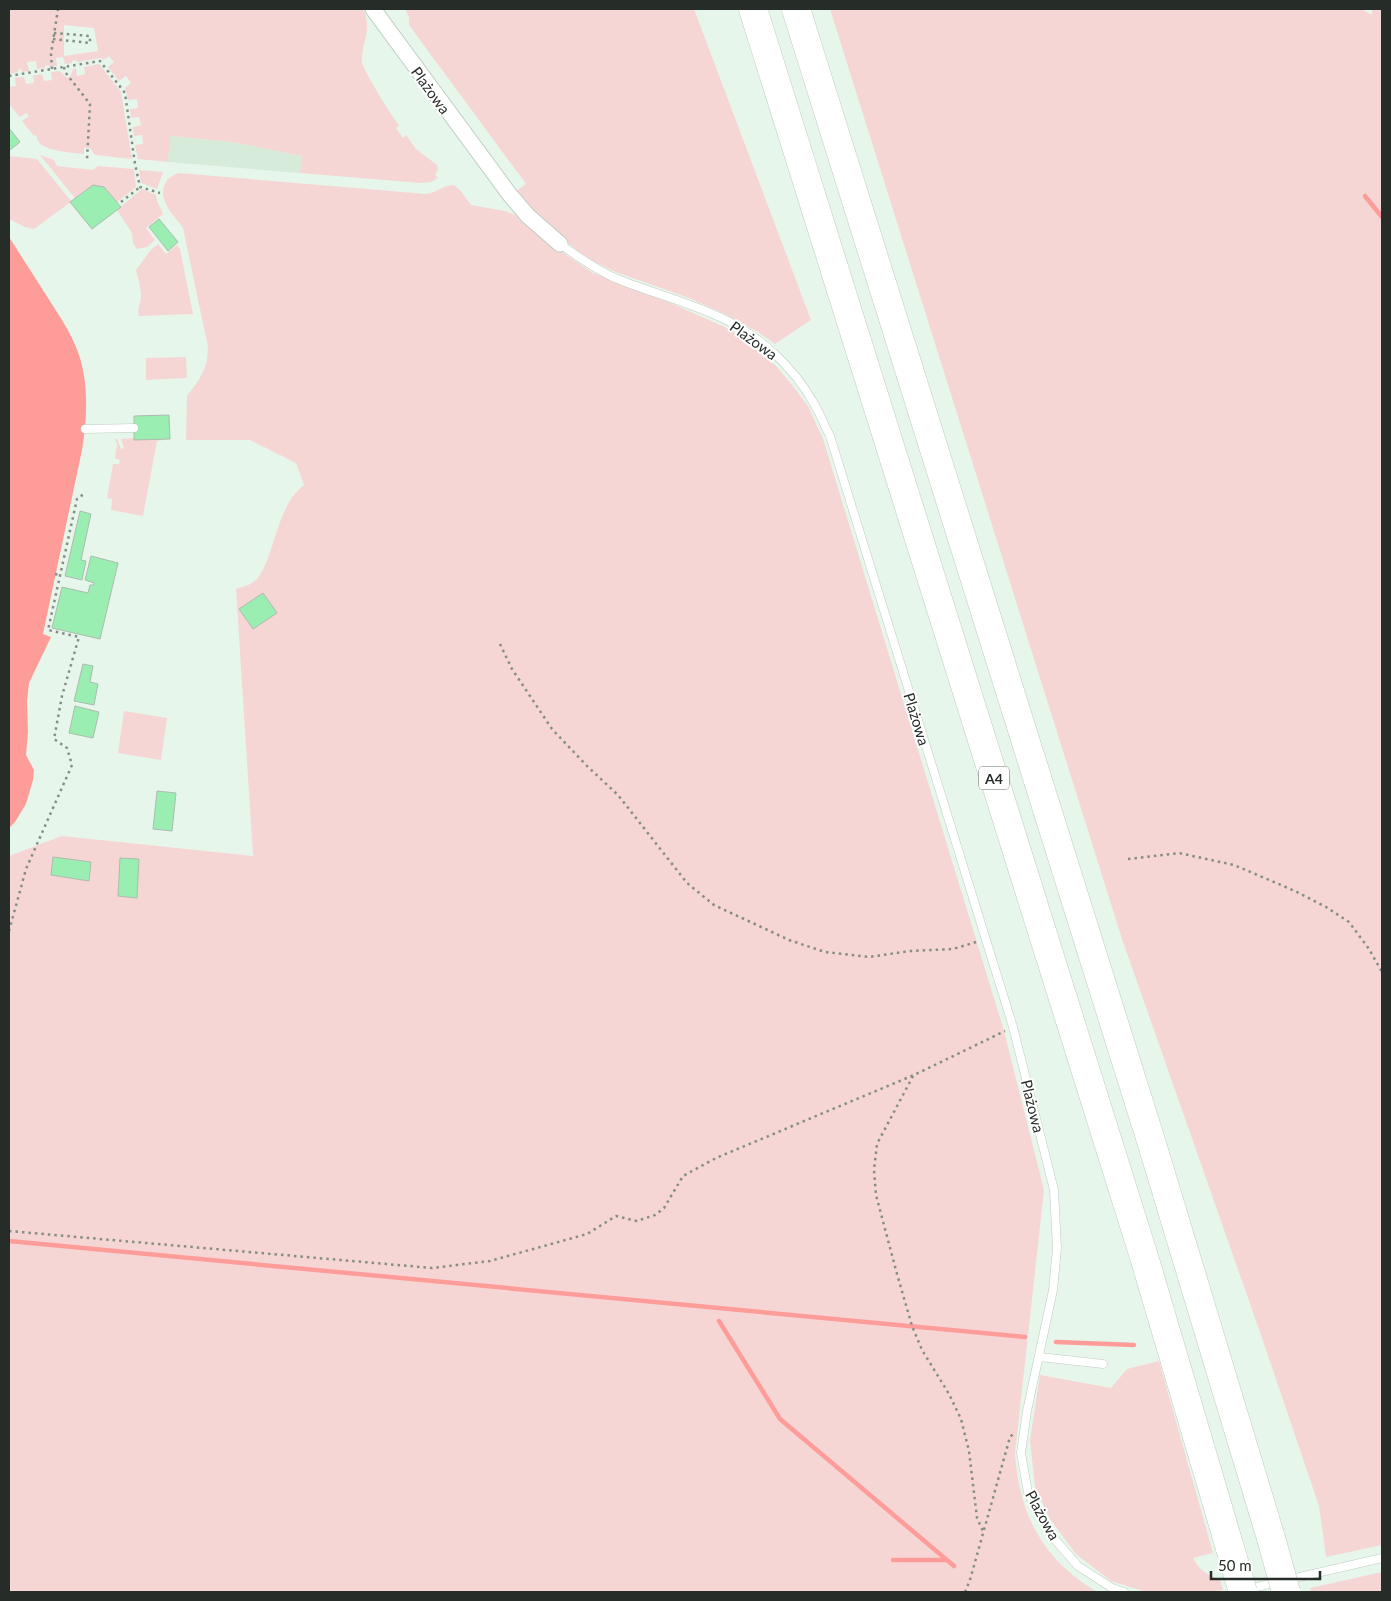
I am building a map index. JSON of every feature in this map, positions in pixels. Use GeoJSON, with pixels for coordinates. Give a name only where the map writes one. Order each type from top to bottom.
{"type":"FeatureCollection","features":[{"type":"Feature","properties":{"kind":"highway","name":"A4"},"geometry":{"type":"LineString","coordinates":[[753,9],[1142,1250],[1242,1592]]}},
{"type":"Feature","properties":{"kind":"highway"},"geometry":{"type":"LineString","coordinates":[[796,9],[1152,1144],[1286,1592]]}},
{"type":"Feature","properties":{"kind":"street","name":"Plażowa"},"geometry":{"type":"LineString","coordinates":[[373,9],[510,195],[528,216],[560,244]]}},
{"type":"Feature","properties":{"kind":"lane","name":"Plażowa"},"geometry":{"type":"LineString","coordinates":[[560,244],[586,263],[615,277],[726,320],[750,334],[784,363],[813,401],[830,436],[1013,1027],[1054,1190],[1057,1248],[1053,1290],[1021,1453],[1028,1493],[1051,1535],[1078,1566],[1112,1588],[1124,1592]]}},
{"type":"Feature","properties":{"kind":"lane"},"geometry":{"type":"LineString","coordinates":[[85,429],[134,428]]}},
{"type":"Feature","properties":{"kind":"lane"},"geometry":{"type":"LineString","coordinates":[[1040,1357],[1103,1364]]}},
{"type":"Feature","properties":{"kind":"lane"},"geometry":{"type":"LineString","coordinates":[[1234,1592],[1382,1558]]}},
{"type":"Feature","properties":{"kind":"path"},"geometry":{"type":"LineString","coordinates":[[52,69],[51,54],[58,9]]}},
{"type":"Feature","properties":{"kind":"path"},"geometry":{"type":"LineString","coordinates":[[53,40],[90,42],[90,36],[54,33]]}},
{"type":"Feature","properties":{"kind":"path"},"geometry":{"type":"LineString","coordinates":[[9,76],[100,61],[125,93],[140,187]]}},
{"type":"Feature","properties":{"kind":"path"},"geometry":{"type":"LineString","coordinates":[[64,67],[90,104],[87,160]]}},
{"type":"Feature","properties":{"kind":"path"},"geometry":{"type":"LineString","coordinates":[[140,187],[160,193]]}},
{"type":"Feature","properties":{"kind":"path"},"geometry":{"type":"LineString","coordinates":[[121,202],[140,187]]}},
{"type":"Feature","properties":{"kind":"path"},"geometry":{"type":"LineString","coordinates":[[9,931],[26,869],[72,765],[68,748],[54,739],[62,696],[79,637],[48,630],[77,499],[81,497],[83,492]]}},
{"type":"Feature","properties":{"kind":"path"},"geometry":{"type":"LineString","coordinates":[[55,574],[61,575]]}},
{"type":"Feature","properties":{"kind":"path"},"geometry":{"type":"LineString","coordinates":[[500,644],[512,669],[552,729],[618,795],[687,883],[714,905],[789,940],[825,952],[869,957],[910,951],[952,949],[985,940]]}},
{"type":"Feature","properties":{"kind":"path"},"geometry":{"type":"LineString","coordinates":[[1128,859],[1179,853],[1234,865],[1295,891],[1326,906],[1349,922],[1369,949],[1382,972]]}},
{"type":"Feature","properties":{"kind":"path"},"geometry":{"type":"LineString","coordinates":[[9,1231],[432,1268],[490,1261],[587,1234],[616,1216],[637,1221],[655,1215],[664,1208],[683,1176],[716,1158],[914,1075],[993,1035],[1013,1027]]}},
{"type":"Feature","properties":{"kind":"path"},"geometry":{"type":"LineString","coordinates":[[914,1075],[877,1144],[874,1170],[876,1195],[912,1326],[922,1350],[949,1394],[961,1419],[969,1451],[978,1518],[984,1531]]}},
{"type":"Feature","properties":{"kind":"path"},"geometry":{"type":"LineString","coordinates":[[965,1592],[1010,1437],[1026,1424]]}},
{"type":"Feature","properties":{"kind":"shaded area"},"geometry":{"type":"Polygon","coordinates":[[[9,9],[363,9],[367,24],[362,55],[364,67],[378,94],[399,125],[396,128],[403,138],[406,135],[416,149],[437,165],[438,169],[435,175],[438,178],[431,182],[421,183],[300,173],[302,156],[232,142],[170,136],[168,162],[138,159],[135,145],[143,144],[142,135],[134,136],[133,127],[141,125],[139,117],[131,118],[130,109],[138,108],[137,99],[128,100],[125,88],[131,83],[126,76],[119,81],[108,67],[114,62],[109,56],[103,60],[101,58],[77,62],[76,60],[65,64],[63,57],[56,58],[57,66],[49,67],[49,65],[45,66],[45,68],[37,69],[36,61],[27,62],[29,71],[22,72],[22,69],[9,74],[9,9]],[[64,25],[64,56],[98,51],[94,28],[64,25]]]}},
{"type":"Feature","properties":{"kind":"shaded area"},"geometry":{"type":"Polygon","coordinates":[[[405,9],[694,9],[811,320],[775,344],[758,332],[725,314],[689,298],[616,272],[588,259],[540,220],[515,192],[526,184],[409,25],[409,17],[405,9]]]}},
{"type":"Feature","properties":{"kind":"shaded area"},"geometry":{"type":"Polygon","coordinates":[[[830,9],[1361,9],[1372,15],[1372,9],[1382,9],[1382,1545],[1326,1557],[1319,1506],[1122,939],[830,9]]]}},
{"type":"Feature","properties":{"kind":"shaded area"},"geometry":{"type":"Polygon","coordinates":[[[99,64],[121,92],[132,159],[95,155],[90,148],[84,148],[84,154],[59,151],[46,147],[38,141],[36,135],[34,136],[22,121],[29,116],[26,113],[20,117],[9,104],[9,87],[16,86],[15,78],[24,77],[26,84],[34,83],[33,76],[42,74],[44,81],[52,80],[51,72],[60,71],[67,78],[71,75],[73,69],[76,68],[77,76],[85,74],[84,67],[99,64]]]}},
{"type":"Feature","properties":{"kind":"shaded area"},"geometry":{"type":"Polygon","coordinates":[[[169,136],[232,142],[303,156],[300,173],[168,162],[169,136]]]}},
{"type":"Feature","properties":{"kind":"shaded area"},"geometry":{"type":"Polygon","coordinates":[[[40,155],[54,160],[57,166],[93,170],[98,166],[134,169],[136,187],[117,202],[106,190],[98,185],[88,188],[75,198],[40,155]]]}},
{"type":"Feature","properties":{"kind":"shaded area"},"geometry":{"type":"Polygon","coordinates":[[[9,156],[37,159],[71,202],[34,229],[9,219],[9,156]]]}},
{"type":"Feature","properties":{"kind":"shaded area"},"geometry":{"type":"Polygon","coordinates":[[[139,170],[163,172],[157,189],[141,183],[139,170]]]}},
{"type":"Feature","properties":{"kind":"shaded area"},"geometry":{"type":"Polygon","coordinates":[[[179,173],[426,194],[454,185],[471,205],[505,211],[524,220],[559,250],[593,273],[675,305],[727,328],[753,345],[776,366],[808,406],[823,439],[1004,1031],[1044,1190],[1015,1453],[1017,1475],[1022,1496],[1037,1534],[1049,1550],[1062,1566],[1098,1592],[9,1592],[9,856],[62,836],[253,856],[236,589],[255,581],[263,570],[286,508],[291,499],[304,485],[296,463],[250,440],[186,440],[187,396],[204,370],[208,347],[183,228],[167,207],[163,195],[163,189],[167,180],[179,173]]]}},
{"type":"Feature","properties":{"kind":"shaded area"},"geometry":{"type":"Polygon","coordinates":[[[142,189],[156,195],[163,214],[146,228],[155,240],[147,247],[137,249],[133,243],[132,233],[117,210],[142,189]]]}},
{"type":"Feature","properties":{"kind":"shaded area"},"geometry":{"type":"Polygon","coordinates":[[[9,237],[73,340],[82,366],[86,402],[82,450],[43,634],[51,637],[29,683],[26,755],[34,770],[33,780],[26,804],[9,828],[9,237]]]}},
{"type":"Feature","properties":{"kind":"shaded area"},"geometry":{"type":"Polygon","coordinates":[[[158,244],[166,254],[177,245],[180,249],[193,314],[139,316],[138,310],[141,293],[136,270],[150,251],[158,244]]]}},
{"type":"Feature","properties":{"kind":"shaded area"},"geometry":{"type":"Polygon","coordinates":[[[186,357],[187,378],[146,380],[146,358],[186,357]]]}},
{"type":"Feature","properties":{"kind":"shaded area"},"geometry":{"type":"Polygon","coordinates":[[[115,439],[117,439],[121,449],[124,448],[121,439],[170,439],[157,441],[143,516],[111,510],[112,499],[107,498],[113,464],[119,464],[120,460],[115,458],[117,444],[115,439]]]}},
{"type":"Feature","properties":{"kind":"shaded area"},"geometry":{"type":"Polygon","coordinates":[[[124,711],[167,718],[161,760],[118,753],[124,711]]]}},
{"type":"Feature","properties":{"kind":"shaded area"},"geometry":{"type":"Polygon","coordinates":[[[1159,1361],[1213,1553],[1193,1558],[1204,1572],[1220,1580],[1223,1590],[1207,1592],[1146,1592],[1111,1581],[1076,1554],[1050,1519],[1035,1487],[1030,1440],[1040,1375],[1111,1388],[1127,1369],[1159,1361]]]}},
{"type":"Feature","properties":{"kind":"shaded area"},"geometry":{"type":"Polygon","coordinates":[[[1382,1572],[1382,1592],[1311,1592],[1310,1588],[1382,1572]]]}},
{"type":"Feature","properties":{"kind":"building"},"geometry":{"type":"Polygon","coordinates":[[[9,128],[20,142],[10,150],[9,148],[9,128]]]}},
{"type":"Feature","properties":{"kind":"building"},"geometry":{"type":"Polygon","coordinates":[[[93,185],[104,187],[121,207],[92,229],[70,202],[93,185]]]}},
{"type":"Feature","properties":{"kind":"building"},"geometry":{"type":"Polygon","coordinates":[[[159,219],[178,242],[168,251],[149,227],[159,219]]]}},
{"type":"Feature","properties":{"kind":"building"},"geometry":{"type":"Polygon","coordinates":[[[169,415],[170,439],[134,440],[134,416],[169,415]]]}},
{"type":"Feature","properties":{"kind":"building"},"geometry":{"type":"Polygon","coordinates":[[[80,511],[91,514],[81,560],[86,561],[82,580],[65,576],[80,511]]]}},
{"type":"Feature","properties":{"kind":"building"},"geometry":{"type":"Polygon","coordinates":[[[91,556],[118,563],[100,639],[52,628],[62,587],[88,593],[90,585],[94,585],[94,583],[85,580],[91,556]]]}},
{"type":"Feature","properties":{"kind":"building"},"geometry":{"type":"Polygon","coordinates":[[[263,593],[277,613],[253,629],[239,609],[263,593]]]}},
{"type":"Feature","properties":{"kind":"building"},"geometry":{"type":"Polygon","coordinates":[[[83,664],[93,666],[90,682],[98,684],[94,705],[74,701],[83,664]]]}},
{"type":"Feature","properties":{"kind":"building"},"geometry":{"type":"Polygon","coordinates":[[[75,706],[99,712],[93,738],[69,733],[75,706]]]}},
{"type":"Feature","properties":{"kind":"building"},"geometry":{"type":"Polygon","coordinates":[[[157,791],[176,793],[172,831],[153,829],[157,791]]]}},
{"type":"Feature","properties":{"kind":"building"},"geometry":{"type":"Polygon","coordinates":[[[53,857],[91,862],[89,881],[51,875],[53,857]]]}},
{"type":"Feature","properties":{"kind":"building"},"geometry":{"type":"Polygon","coordinates":[[[120,858],[139,859],[137,898],[118,896],[120,858]]]}},
{"type":"Feature","properties":{"kind":"waterway"},"geometry":{"type":"LineString","coordinates":[[1365,196],[1382,217]]}},
{"type":"Feature","properties":{"kind":"waterway"},"geometry":{"type":"LineString","coordinates":[[9,1241],[1025,1337]]}},
{"type":"Feature","properties":{"kind":"waterway"},"geometry":{"type":"LineString","coordinates":[[719,1321],[780,1419],[954,1566]]}},
{"type":"Feature","properties":{"kind":"waterway"},"geometry":{"type":"LineString","coordinates":[[1056,1342],[1134,1345]]}},
{"type":"Feature","properties":{"kind":"waterway"},"geometry":{"type":"LineString","coordinates":[[893,1560],[945,1560]]}}]}
